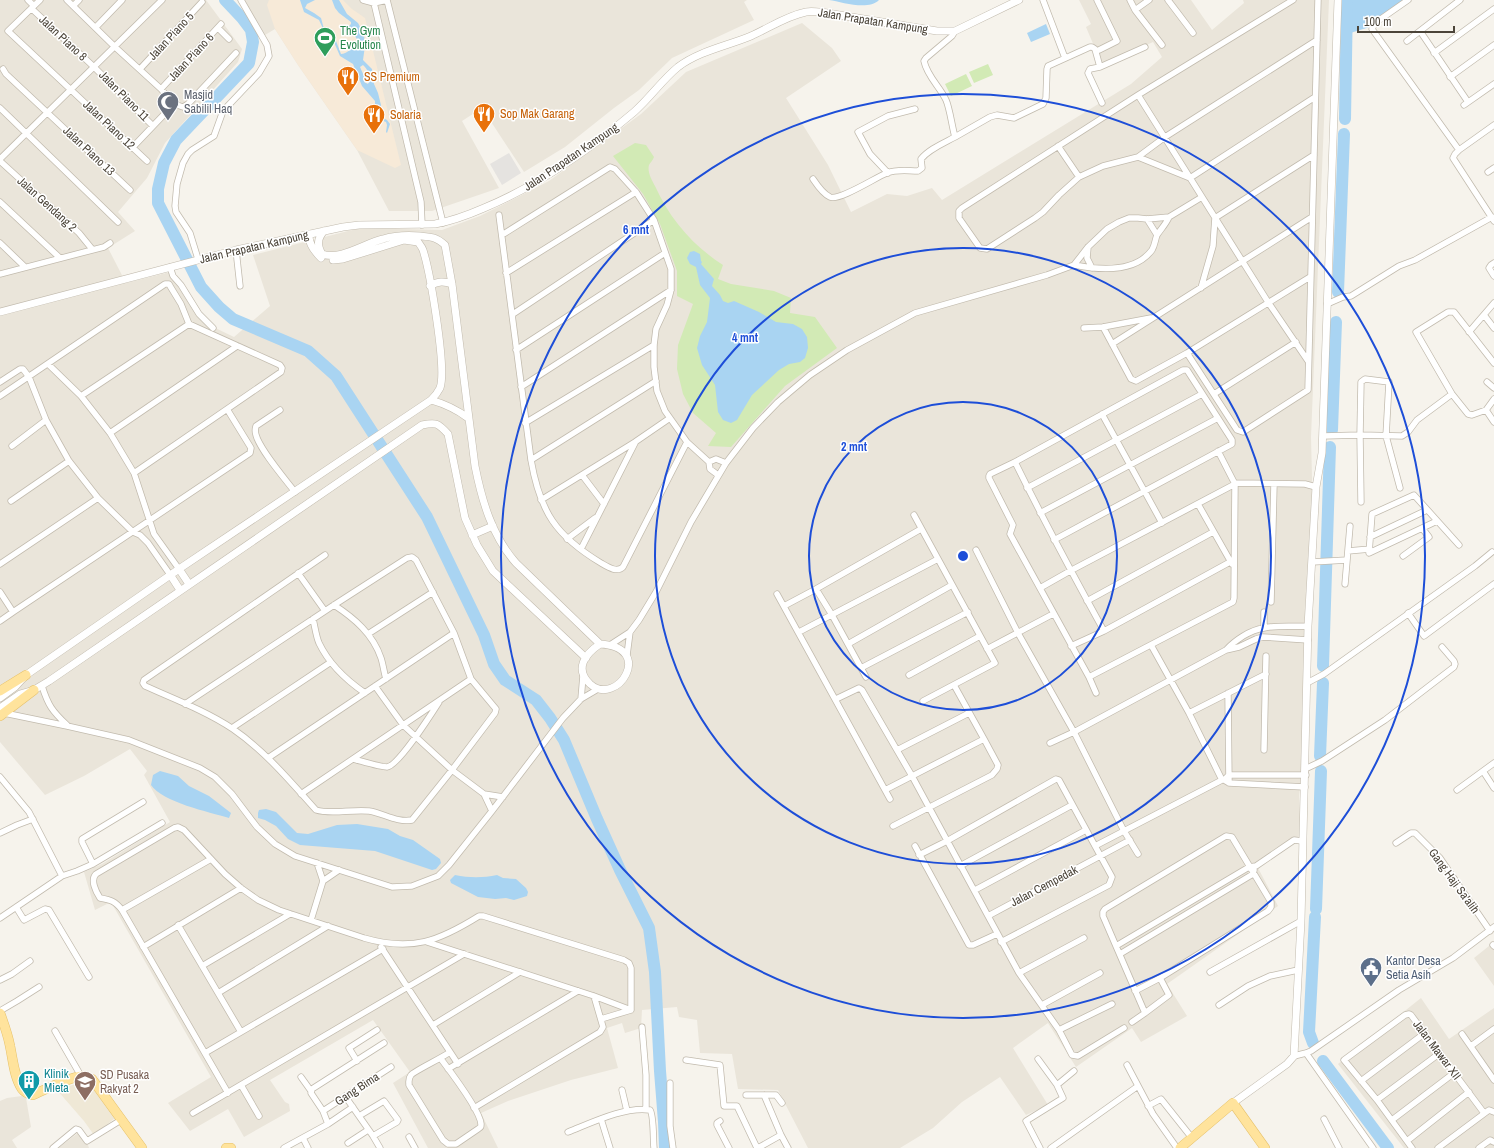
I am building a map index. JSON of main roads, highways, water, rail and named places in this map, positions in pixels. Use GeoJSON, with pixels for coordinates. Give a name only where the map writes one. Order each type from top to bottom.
{"type":"FeatureCollection","features":[{"type":"Feature","properties":{"kind":"main road"},"geometry":{"type":"LineString","coordinates":[[0,691],[26,675]]}},
{"type":"Feature","properties":{"kind":"main road"},"geometry":{"type":"LineString","coordinates":[[1,712],[34,689]]}},
{"type":"Feature","properties":{"kind":"main road"},"geometry":{"type":"LineString","coordinates":[[0,1012],[22,1089],[28,1094],[33,1095],[81,1076],[86,1076],[92,1079],[142,1148]]}},
{"type":"Feature","properties":{"kind":"main road"},"geometry":{"type":"LineString","coordinates":[[1180,1148],[1234,1103],[1264,1148]]}},
{"type":"Feature","properties":{"kind":"main road"},"geometry":{"type":"LineString","coordinates":[[226,1148],[231,1148]]}},
{"type":"Feature","properties":{"kind":"water"},"geometry":{"type":"Polygon","coordinates":[[[300,0],[315,0],[307,4],[305,8],[321,18],[324,29],[336,41],[341,54],[349,51],[358,41],[355,36],[345,32],[351,22],[339,13],[332,0],[339,0],[347,14],[358,23],[364,34],[365,46],[363,60],[372,69],[374,84],[381,105],[379,116],[387,120],[390,124],[387,133],[386,122],[376,118],[375,101],[362,86],[353,64],[340,56],[333,40],[325,33],[319,20],[304,12],[300,0]],[[363,65],[360,67],[364,76],[364,82],[368,84],[369,75],[363,65]]]}},
{"type":"Feature","properties":{"kind":"water"},"geometry":{"type":"Polygon","coordinates":[[[829,0],[879,0],[868,5],[862,5],[829,0]]]}},
{"type":"Feature","properties":{"kind":"water"},"geometry":{"type":"Polygon","coordinates":[[[1347,0],[1408,0],[1373,26],[1347,34],[1347,0]]]}},
{"type":"Feature","properties":{"kind":"water"},"geometry":{"type":"Polygon","coordinates":[[[1046,24],[1050,34],[1031,42],[1027,33],[1046,24]]]}},
{"type":"Feature","properties":{"kind":"water"},"geometry":{"type":"Polygon","coordinates":[[[694,251],[700,254],[701,264],[714,279],[712,286],[723,301],[728,303],[734,301],[759,312],[776,322],[793,324],[802,329],[807,337],[808,348],[805,358],[800,362],[789,364],[779,370],[752,395],[737,420],[731,423],[723,420],[718,412],[715,385],[702,365],[697,348],[700,336],[707,322],[710,298],[700,285],[696,267],[690,264],[687,258],[690,252],[694,251]]]}},
{"type":"Feature","properties":{"kind":"water"},"geometry":{"type":"Polygon","coordinates":[[[160,771],[178,776],[189,786],[209,796],[231,813],[229,818],[187,806],[157,791],[151,785],[153,775],[160,771]]]}},
{"type":"Feature","properties":{"kind":"water"},"geometry":{"type":"Polygon","coordinates":[[[266,809],[276,812],[297,833],[308,834],[337,825],[357,824],[388,829],[400,836],[413,840],[440,859],[441,863],[436,869],[432,870],[375,851],[300,845],[288,839],[276,826],[258,818],[259,810],[266,809]]]}},
{"type":"Feature","properties":{"kind":"water"},"geometry":{"type":"Polygon","coordinates":[[[455,875],[466,877],[486,877],[497,875],[503,878],[516,879],[526,888],[528,892],[527,896],[514,900],[506,898],[495,899],[478,897],[451,883],[450,880],[455,875]]]}},
{"type":"Feature","properties":{"kind":"waterway"},"geometry":{"type":"LineString","coordinates":[[225,0],[251,30],[253,42],[249,63],[176,140],[164,163],[158,189],[158,203],[201,287],[219,307],[233,319],[308,351],[336,376],[427,517],[484,635],[494,664],[505,680],[536,700],[564,740],[620,870],[649,928],[655,972],[665,1148]]}},
{"type":"Feature","properties":{"kind":"waterway"},"geometry":{"type":"LineString","coordinates":[[1345,119],[1347,0]]}},
{"type":"Feature","properties":{"kind":"waterway"},"geometry":{"type":"LineString","coordinates":[[1338,292],[1344,134]]}},
{"type":"Feature","properties":{"kind":"waterway"},"geometry":{"type":"LineString","coordinates":[[1332,430],[1336,322]]}},
{"type":"Feature","properties":{"kind":"waterway"},"geometry":{"type":"LineString","coordinates":[[1323,666],[1330,447]]}},
{"type":"Feature","properties":{"kind":"waterway"},"geometry":{"type":"LineString","coordinates":[[1320,756],[1323,683]]}},
{"type":"Feature","properties":{"kind":"waterway"},"geometry":{"type":"LineString","coordinates":[[1316,909],[1321,771]]}},
{"type":"Feature","properties":{"kind":"waterway"},"geometry":{"type":"LineString","coordinates":[[1313,1043],[1309,1032],[1315,917]]}},
{"type":"Feature","properties":{"kind":"waterway"},"geometry":{"type":"LineString","coordinates":[[1323,1061],[1388,1148]]}},
{"type":"Feature","properties":{"kind":"place","name":"The Gym Evolution"},"geometry":{"type":"Point","coordinates":[325,58]}},
{"type":"Feature","properties":{"kind":"place","name":"SS Premium"},"geometry":{"type":"Point","coordinates":[348,96]}},
{"type":"Feature","properties":{"kind":"place","name":"Masjid Sabilil Haq"},"geometry":{"type":"Point","coordinates":[168,122]}},
{"type":"Feature","properties":{"kind":"place","name":"Solaria"},"geometry":{"type":"Point","coordinates":[374,134]}},
{"type":"Feature","properties":{"kind":"place","name":"Sop Mak Garang"},"geometry":{"type":"Point","coordinates":[484,134]}},
{"type":"Feature","properties":{"kind":"place","name":"Kantor Desa Setia Asih"},"geometry":{"type":"Point","coordinates":[1371,988]}},
{"type":"Feature","properties":{"kind":"place","name":"Klinik Mieta"},"geometry":{"type":"Point","coordinates":[29,1100]}},
{"type":"Feature","properties":{"kind":"place","name":"SD Pusaka Rakyat 2"},"geometry":{"type":"Point","coordinates":[85,1102]}}]}
